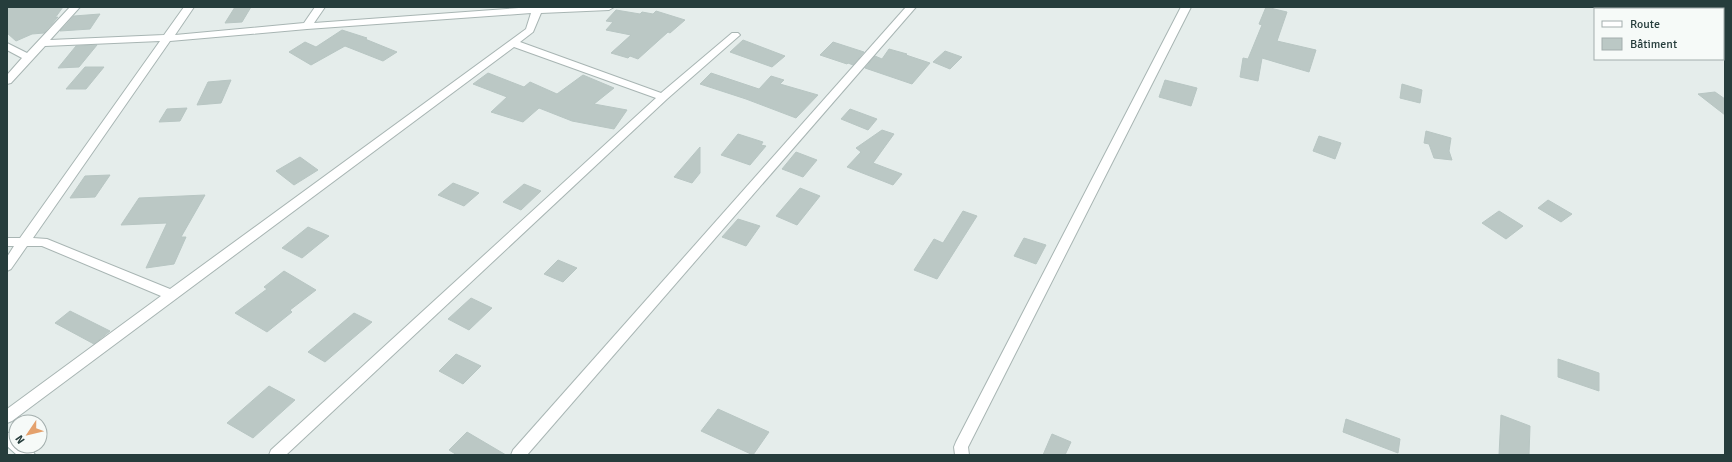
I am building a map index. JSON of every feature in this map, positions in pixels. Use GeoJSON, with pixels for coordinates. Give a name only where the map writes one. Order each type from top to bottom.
{"type":"FeatureCollection","features":[{"type":"Feature","properties":{"kind":"street"},"geometry":{"type":"LineString","coordinates":[[7,82],[75,7]]}},
{"type":"Feature","properties":{"kind":"street"},"geometry":{"type":"LineString","coordinates":[[7,266],[189,7]]}},
{"type":"Feature","properties":{"kind":"street"},"geometry":{"type":"LineString","coordinates":[[307,26],[320,7]]}},
{"type":"Feature","properties":{"kind":"street"},"geometry":{"type":"LineString","coordinates":[[43,43],[168,38],[537,8],[610,7]]}},
{"type":"Feature","properties":{"kind":"street"},"geometry":{"type":"LineString","coordinates":[[518,455],[911,7]]}},
{"type":"Feature","properties":{"kind":"street"},"geometry":{"type":"LineString","coordinates":[[962,455],[961,447],[1186,7]]}},
{"type":"Feature","properties":{"kind":"street"},"geometry":{"type":"LineString","coordinates":[[7,417],[530,30],[537,8]]}},
{"type":"Feature","properties":{"kind":"street"},"geometry":{"type":"LineString","coordinates":[[276,455],[663,97],[735,35]]}},
{"type":"Feature","properties":{"kind":"street"},"geometry":{"type":"LineString","coordinates":[[512,43],[663,97]]}},
{"type":"Feature","properties":{"kind":"street"},"geometry":{"type":"LineString","coordinates":[[7,46],[29,58]]}},
{"type":"Feature","properties":{"kind":"street"},"geometry":{"type":"LineString","coordinates":[[7,242],[43,242],[171,296]]}},
{"type":"Feature","properties":{"kind":"building"},"geometry":{"type":"Polygon","coordinates":[[[7,7],[63,7],[55,18],[58,17],[44,33],[32,34],[16,41],[7,33],[7,7]]]}},
{"type":"Feature","properties":{"kind":"building"},"geometry":{"type":"Polygon","coordinates":[[[235,7],[251,7],[242,22],[225,23],[235,7]]]}},
{"type":"Feature","properties":{"kind":"building"},"geometry":{"type":"Polygon","coordinates":[[[1266,7],[1287,12],[1277,41],[1316,50],[1309,72],[1262,58],[1258,81],[1240,77],[1243,58],[1248,59],[1262,25],[1259,24],[1266,7]]]}},
{"type":"Feature","properties":{"kind":"building"},"geometry":{"type":"Polygon","coordinates":[[[616,10],[640,14],[642,12],[653,14],[656,11],[685,20],[670,33],[668,32],[638,59],[630,56],[628,58],[611,53],[631,35],[606,30],[613,22],[606,21],[616,10]]]}},
{"type":"Feature","properties":{"kind":"building"},"geometry":{"type":"Polygon","coordinates":[[[100,14],[90,29],[60,31],[74,16],[100,14]]]}},
{"type":"Feature","properties":{"kind":"building"},"geometry":{"type":"Polygon","coordinates":[[[342,30],[367,38],[365,39],[397,52],[383,61],[345,46],[311,65],[289,52],[305,42],[316,47],[342,30]]]}},
{"type":"Feature","properties":{"kind":"building"},"geometry":{"type":"Polygon","coordinates":[[[743,40],[785,56],[772,67],[730,52],[743,40]]]}},
{"type":"Feature","properties":{"kind":"building"},"geometry":{"type":"Polygon","coordinates":[[[833,42],[864,52],[853,65],[820,55],[833,42]]]}},
{"type":"Feature","properties":{"kind":"building"},"geometry":{"type":"Polygon","coordinates":[[[97,45],[79,67],[58,68],[76,46],[97,45]]]}},
{"type":"Feature","properties":{"kind":"building"},"geometry":{"type":"Polygon","coordinates":[[[889,49],[930,63],[912,84],[865,68],[875,56],[882,59],[889,49]]]}},
{"type":"Feature","properties":{"kind":"building"},"geometry":{"type":"Polygon","coordinates":[[[945,51],[962,57],[950,69],[933,62],[945,51]]]}},
{"type":"Feature","properties":{"kind":"building"},"geometry":{"type":"Polygon","coordinates":[[[85,67],[104,67],[86,89],[66,89],[85,67]]]}},
{"type":"Feature","properties":{"kind":"building"},"geometry":{"type":"Polygon","coordinates":[[[488,73],[524,87],[530,82],[557,94],[583,75],[614,88],[594,104],[627,110],[614,129],[572,121],[539,108],[523,122],[491,112],[507,97],[473,84],[488,73]]]}},
{"type":"Feature","properties":{"kind":"building"},"geometry":{"type":"Polygon","coordinates":[[[711,73],[759,89],[771,76],[784,80],[780,84],[818,95],[796,118],[746,99],[700,84],[711,73]]]}},
{"type":"Feature","properties":{"kind":"building"},"geometry":{"type":"Polygon","coordinates":[[[231,80],[221,103],[197,105],[208,82],[231,80]]]}},
{"type":"Feature","properties":{"kind":"building"},"geometry":{"type":"Polygon","coordinates":[[[1165,80],[1197,88],[1191,106],[1159,97],[1165,80]]]}},
{"type":"Feature","properties":{"kind":"building"},"geometry":{"type":"Polygon","coordinates":[[[1402,84],[1422,90],[1420,103],[1400,98],[1402,84]]]}},
{"type":"Feature","properties":{"kind":"building"},"geometry":{"type":"Polygon","coordinates":[[[1715,92],[1725,99],[1725,115],[1698,94],[1715,92]]]}},
{"type":"Feature","properties":{"kind":"building"},"geometry":{"type":"Polygon","coordinates":[[[187,108],[180,121],[159,122],[167,109],[187,108]]]}},
{"type":"Feature","properties":{"kind":"building"},"geometry":{"type":"Polygon","coordinates":[[[850,109],[877,119],[868,130],[841,119],[850,109]]]}},
{"type":"Feature","properties":{"kind":"building"},"geometry":{"type":"Polygon","coordinates":[[[882,130],[894,134],[873,163],[902,174],[893,185],[847,167],[861,152],[856,148],[882,130]]]}},
{"type":"Feature","properties":{"kind":"building"},"geometry":{"type":"Polygon","coordinates":[[[1426,131],[1451,138],[1449,151],[1452,160],[1434,158],[1429,144],[1424,143],[1426,131]]]}},
{"type":"Feature","properties":{"kind":"building"},"geometry":{"type":"Polygon","coordinates":[[[738,134],[763,142],[761,145],[766,146],[750,165],[721,155],[738,134]]]}},
{"type":"Feature","properties":{"kind":"building"},"geometry":{"type":"Polygon","coordinates":[[[1319,136],[1341,143],[1335,159],[1313,151],[1319,136]]]}},
{"type":"Feature","properties":{"kind":"building"},"geometry":{"type":"Polygon","coordinates":[[[700,147],[700,173],[692,183],[674,177],[700,147]]]}},
{"type":"Feature","properties":{"kind":"building"},"geometry":{"type":"Polygon","coordinates":[[[796,152],[817,160],[803,177],[782,169],[796,152]]]}},
{"type":"Feature","properties":{"kind":"building"},"geometry":{"type":"Polygon","coordinates":[[[300,157],[318,170],[294,185],[276,171],[300,157]]]}},
{"type":"Feature","properties":{"kind":"building"},"geometry":{"type":"Polygon","coordinates":[[[110,175],[95,197],[70,198],[85,176],[110,175]]]}},
{"type":"Feature","properties":{"kind":"building"},"geometry":{"type":"Polygon","coordinates":[[[453,183],[479,193],[464,206],[438,195],[453,183]]]}},
{"type":"Feature","properties":{"kind":"building"},"geometry":{"type":"Polygon","coordinates":[[[524,184],[541,191],[521,210],[503,202],[524,184]]]}},
{"type":"Feature","properties":{"kind":"building"},"geometry":{"type":"Polygon","coordinates":[[[800,188],[820,196],[797,225],[776,216],[800,188]]]}},
{"type":"Feature","properties":{"kind":"building"},"geometry":{"type":"Polygon","coordinates":[[[205,195],[181,237],[186,237],[174,264],[146,268],[167,223],[121,225],[139,198],[205,195]]]}},
{"type":"Feature","properties":{"kind":"building"},"geometry":{"type":"Polygon","coordinates":[[[1548,200],[1572,214],[1561,222],[1538,208],[1548,200]]]}},
{"type":"Feature","properties":{"kind":"building"},"geometry":{"type":"Polygon","coordinates":[[[963,211],[977,216],[937,279],[914,270],[934,239],[943,243],[963,211]]]}},
{"type":"Feature","properties":{"kind":"building"},"geometry":{"type":"Polygon","coordinates":[[[1499,211],[1523,226],[1506,239],[1482,223],[1499,211]]]}},
{"type":"Feature","properties":{"kind":"building"},"geometry":{"type":"Polygon","coordinates":[[[738,219],[760,226],[746,246],[722,237],[738,219]]]}},
{"type":"Feature","properties":{"kind":"building"},"geometry":{"type":"Polygon","coordinates":[[[308,227],[329,236],[302,258],[282,248],[308,227]]]}},
{"type":"Feature","properties":{"kind":"building"},"geometry":{"type":"Polygon","coordinates":[[[1024,238],[1046,245],[1036,264],[1014,256],[1024,238]]]}},
{"type":"Feature","properties":{"kind":"building"},"geometry":{"type":"Polygon","coordinates":[[[558,260],[577,268],[563,282],[544,274],[558,260]]]}},
{"type":"Feature","properties":{"kind":"building"},"geometry":{"type":"Polygon","coordinates":[[[284,271],[316,290],[290,310],[292,312],[267,332],[235,313],[267,289],[264,287],[284,271]]]}},
{"type":"Feature","properties":{"kind":"building"},"geometry":{"type":"Polygon","coordinates":[[[471,298],[492,308],[469,330],[448,319],[471,298]]]}},
{"type":"Feature","properties":{"kind":"building"},"geometry":{"type":"Polygon","coordinates":[[[70,311],[110,331],[94,344],[55,323],[70,311]]]}},
{"type":"Feature","properties":{"kind":"building"},"geometry":{"type":"Polygon","coordinates":[[[354,313],[372,322],[325,362],[308,352],[354,313]]]}},
{"type":"Feature","properties":{"kind":"building"},"geometry":{"type":"Polygon","coordinates":[[[456,354],[481,366],[463,384],[439,371],[456,354]]]}},
{"type":"Feature","properties":{"kind":"building"},"geometry":{"type":"Polygon","coordinates":[[[1558,359],[1599,373],[1599,391],[1558,377],[1558,359]]]}},
{"type":"Feature","properties":{"kind":"building"},"geometry":{"type":"Polygon","coordinates":[[[269,386],[295,400],[253,438],[227,423],[269,386]]]}},
{"type":"Feature","properties":{"kind":"building"},"geometry":{"type":"Polygon","coordinates":[[[718,409],[769,432],[753,455],[701,431],[718,409]]]}},
{"type":"Feature","properties":{"kind":"building"},"geometry":{"type":"Polygon","coordinates":[[[1501,415],[1530,426],[1529,455],[1499,455],[1501,415]]]}},
{"type":"Feature","properties":{"kind":"building"},"geometry":{"type":"Polygon","coordinates":[[[1346,419],[1400,439],[1398,453],[1343,432],[1346,419]]]}},
{"type":"Feature","properties":{"kind":"building"},"geometry":{"type":"Polygon","coordinates":[[[467,432],[506,455],[457,455],[449,450],[467,432]]]}},
{"type":"Feature","properties":{"kind":"building"},"geometry":{"type":"Polygon","coordinates":[[[1052,434],[1071,442],[1065,455],[1043,455],[1052,434]]]}}]}
